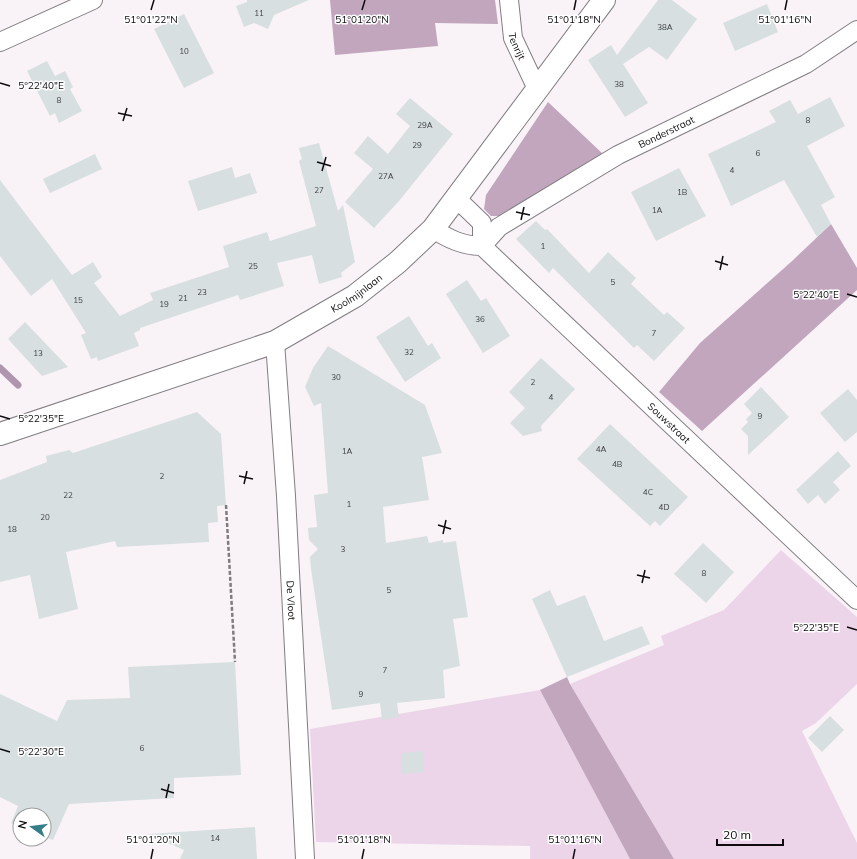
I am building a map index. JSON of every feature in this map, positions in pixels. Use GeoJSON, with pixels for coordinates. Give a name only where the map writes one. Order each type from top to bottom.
{"type":"FeatureCollection","features":[{"type":"Feature","properties":{"kind":"street"},"geometry":{"type":"LineString","coordinates":[[0,42],[93,0]]}},
{"type":"Feature","properties":{"kind":"street","name":"Tenrijt"},"geometry":{"type":"LineString","coordinates":[[509,0],[513,38],[537,89]]}},
{"type":"Feature","properties":{"kind":"street","name":"Koolmijnlaan"},"geometry":{"type":"LineString","coordinates":[[0,434],[275,342],[355,296],[398,262],[433,229],[604,0]]}},
{"type":"Feature","properties":{"kind":"street","name":"Bonderstraat"},"geometry":{"type":"LineString","coordinates":[[482,246],[499,227],[618,155],[806,64],[857,30]]}},
{"type":"Feature","properties":{"kind":"street"},"geometry":{"type":"LineString","coordinates":[[433,229],[448,238],[467,246],[482,246],[482,223],[456,198]]}},
{"type":"Feature","properties":{"kind":"street","name":"Souwstraat"},"geometry":{"type":"LineString","coordinates":[[482,246],[857,600]]}},
{"type":"Feature","properties":{"kind":"street","name":"De Vloot"},"geometry":{"type":"LineString","coordinates":[[275,342],[286,496],[305,859]]}},
{"type":"Feature","properties":{"kind":"path"},"geometry":{"type":"LineString","coordinates":[[226,505],[235,662]]}},
{"type":"Feature","properties":{"kind":"shaded area"},"geometry":{"type":"Polygon","coordinates":[[[330,0],[495,0],[498,24],[435,23],[438,46],[335,55],[330,0]]]}},
{"type":"Feature","properties":{"kind":"shaded area"},"geometry":{"type":"Polygon","coordinates":[[[548,102],[603,154],[503,216],[491,216],[484,209],[486,195],[548,102]]]}},
{"type":"Feature","properties":{"kind":"shaded area"},"geometry":{"type":"Polygon","coordinates":[[[831,224],[857,268],[857,290],[702,431],[659,392],[700,343],[791,262],[831,224]]]}},
{"type":"Feature","properties":{"kind":"shaded area"},"geometry":{"type":"Polygon","coordinates":[[[781,550],[857,617],[857,684],[816,723],[802,731],[857,843],[857,859],[674,859],[570,684],[664,645],[661,636],[724,610],[781,550]]]}},
{"type":"Feature","properties":{"kind":"shaded area"},"geometry":{"type":"Polygon","coordinates":[[[567,677],[674,859],[630,859],[540,690],[567,677]]]}},
{"type":"Feature","properties":{"kind":"shaded area"},"geometry":{"type":"Polygon","coordinates":[[[540,690],[630,859],[530,859],[530,846],[316,842],[310,729],[540,690]]]}},
{"type":"Feature","properties":{"kind":"building"},"geometry":{"type":"Polygon","coordinates":[[[247,0],[309,0],[274,15],[268,29],[254,23],[244,27],[236,6],[247,2],[247,0]]]}},
{"type":"Feature","properties":{"kind":"building"},"geometry":{"type":"Polygon","coordinates":[[[658,0],[672,0],[697,19],[667,60],[649,47],[623,64],[648,103],[625,117],[588,60],[611,45],[617,55],[658,0]]]}},
{"type":"Feature","properties":{"kind":"building"},"geometry":{"type":"Polygon","coordinates":[[[767,4],[778,32],[735,51],[723,23],[767,4]]]}},
{"type":"Feature","properties":{"kind":"building"},"geometry":{"type":"Polygon","coordinates":[[[184,14],[214,73],[184,88],[154,29],[184,14]]]}},
{"type":"Feature","properties":{"kind":"building"},"geometry":{"type":"Polygon","coordinates":[[[47,61],[55,76],[65,71],[73,87],[70,89],[82,111],[59,123],[55,113],[50,116],[27,71],[47,61]]]}},
{"type":"Feature","properties":{"kind":"building"},"geometry":{"type":"Polygon","coordinates":[[[830,97],[845,126],[807,146],[835,197],[821,205],[831,224],[817,237],[784,180],[731,206],[708,154],[776,122],[769,111],[790,100],[798,114],[830,97]]]}},
{"type":"Feature","properties":{"kind":"building"},"geometry":{"type":"Polygon","coordinates":[[[410,98],[453,134],[399,201],[374,228],[345,202],[373,169],[354,153],[368,136],[388,154],[410,126],[396,114],[410,98]]]}},
{"type":"Feature","properties":{"kind":"building"},"geometry":{"type":"Polygon","coordinates":[[[319,143],[338,211],[343,205],[355,262],[341,273],[342,277],[319,284],[312,255],[277,263],[284,286],[240,300],[238,295],[140,328],[140,330],[134,333],[139,346],[98,361],[97,357],[91,359],[81,335],[86,333],[52,279],[31,296],[0,256],[0,180],[72,275],[93,262],[102,277],[94,283],[120,316],[153,300],[150,293],[229,267],[223,246],[267,232],[270,241],[316,226],[299,161],[302,159],[299,148],[319,143]]]}},
{"type":"Feature","properties":{"kind":"building"},"geometry":{"type":"Polygon","coordinates":[[[95,154],[102,169],[50,193],[43,179],[95,154]]]}},
{"type":"Feature","properties":{"kind":"building"},"geometry":{"type":"Polygon","coordinates":[[[232,167],[235,178],[250,173],[257,193],[198,211],[188,181],[232,167]]]}},
{"type":"Feature","properties":{"kind":"building"},"geometry":{"type":"Polygon","coordinates":[[[679,168],[706,216],[656,241],[631,192],[679,168]]]}},
{"type":"Feature","properties":{"kind":"building"},"geometry":{"type":"Polygon","coordinates":[[[536,221],[545,230],[547,229],[589,273],[608,252],[636,278],[631,284],[664,315],[667,312],[685,328],[654,361],[637,345],[634,348],[553,268],[549,273],[516,239],[536,221]]]}},
{"type":"Feature","properties":{"kind":"building"},"geometry":{"type":"Polygon","coordinates":[[[467,280],[481,301],[486,298],[510,336],[483,353],[446,294],[467,280]]]}},
{"type":"Feature","properties":{"kind":"building"},"geometry":{"type":"Polygon","coordinates":[[[409,316],[428,346],[432,343],[441,358],[405,382],[376,337],[409,316]]]}},
{"type":"Feature","properties":{"kind":"building"},"geometry":{"type":"Polygon","coordinates":[[[25,322],[68,367],[42,376],[8,339],[25,322]]]}},
{"type":"Feature","properties":{"kind":"building"},"geometry":{"type":"Polygon","coordinates":[[[328,346],[425,405],[442,453],[422,457],[429,500],[383,507],[386,543],[427,536],[429,543],[443,540],[443,543],[456,541],[468,617],[453,619],[460,666],[443,670],[445,698],[397,703],[399,717],[382,720],[380,703],[332,710],[311,569],[310,557],[318,549],[309,540],[308,528],[317,527],[314,495],[328,493],[321,403],[314,406],[305,387],[313,368],[328,346]]]}},
{"type":"Feature","properties":{"kind":"building"},"geometry":{"type":"Polygon","coordinates":[[[541,358],[575,389],[541,426],[542,431],[523,436],[510,423],[525,408],[509,392],[541,358]]]}},
{"type":"Feature","properties":{"kind":"building"},"geometry":{"type":"Polygon","coordinates":[[[761,387],[789,417],[748,455],[748,436],[741,429],[748,422],[746,419],[752,413],[744,404],[761,387]]]}},
{"type":"Feature","properties":{"kind":"building"},"geometry":{"type":"Polygon","coordinates":[[[848,389],[857,400],[857,432],[845,442],[820,413],[848,389]]]}},
{"type":"Feature","properties":{"kind":"building"},"geometry":{"type":"Polygon","coordinates":[[[197,412],[221,434],[226,505],[217,506],[218,522],[208,523],[209,542],[117,547],[115,541],[66,552],[78,609],[39,619],[30,575],[0,582],[0,480],[47,462],[46,456],[69,450],[73,453],[197,412]]]}},
{"type":"Feature","properties":{"kind":"building"},"geometry":{"type":"Polygon","coordinates":[[[610,424],[688,497],[660,526],[655,521],[650,526],[577,459],[610,424]]]}},
{"type":"Feature","properties":{"kind":"building"},"geometry":{"type":"Polygon","coordinates":[[[838,451],[851,466],[833,482],[840,490],[825,504],[818,495],[808,504],[796,490],[838,451]]]}},
{"type":"Feature","properties":{"kind":"building"},"geometry":{"type":"Polygon","coordinates":[[[703,543],[734,572],[706,603],[674,574],[703,543]]]}},
{"type":"Feature","properties":{"kind":"building"},"geometry":{"type":"Polygon","coordinates":[[[550,590],[557,606],[585,595],[604,641],[642,626],[650,644],[567,677],[532,599],[550,590]]]}},
{"type":"Feature","properties":{"kind":"building"},"geometry":{"type":"Polygon","coordinates":[[[235,662],[241,775],[174,778],[174,798],[69,804],[52,840],[52,807],[18,807],[0,797],[0,694],[57,721],[67,700],[130,698],[128,667],[235,662]]]}},
{"type":"Feature","properties":{"kind":"building"},"geometry":{"type":"Polygon","coordinates":[[[830,716],[844,730],[822,752],[808,738],[830,716]]]}},
{"type":"Feature","properties":{"kind":"building"},"geometry":{"type":"Polygon","coordinates":[[[423,751],[424,772],[402,774],[401,753],[423,751]]]}},
{"type":"Feature","properties":{"kind":"building"},"geometry":{"type":"Polygon","coordinates":[[[255,827],[257,859],[180,859],[184,850],[148,834],[255,827]]]}},
{"type":"Feature","properties":{"kind":"waterway"},"geometry":{"type":"LineString","coordinates":[[0,368],[18,385]]}}]}
